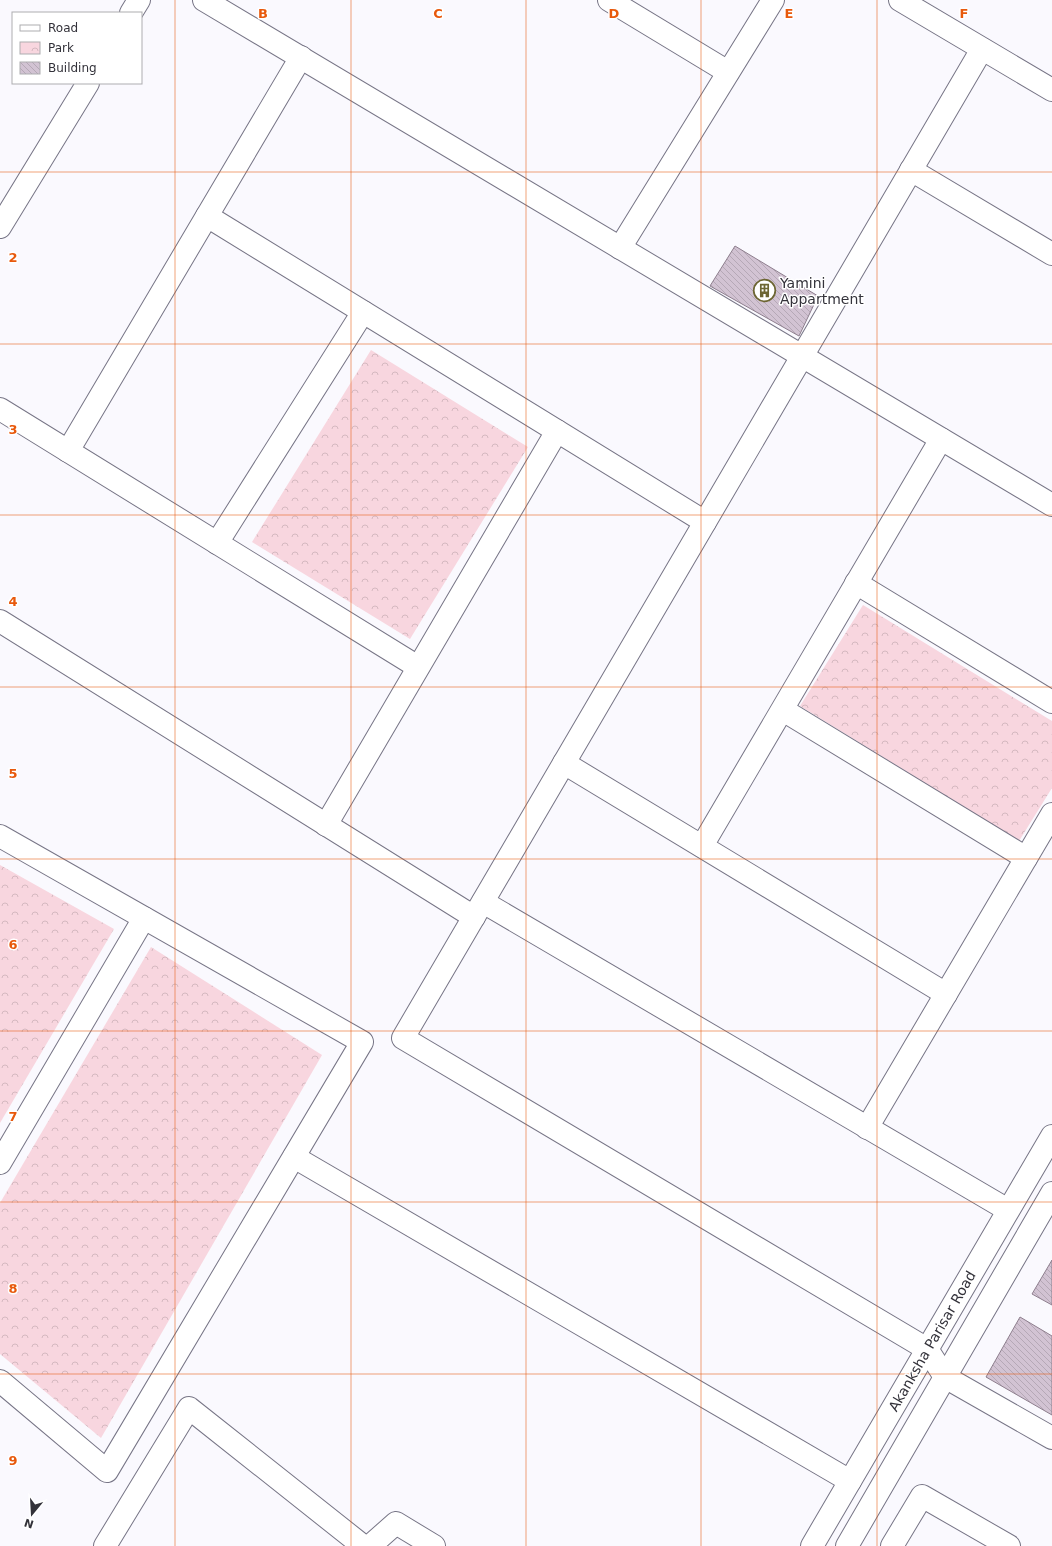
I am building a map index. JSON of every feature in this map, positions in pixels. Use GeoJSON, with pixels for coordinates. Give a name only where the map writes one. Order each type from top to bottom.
{"type":"FeatureCollection","features":[{"type":"Feature","properties":{"kind":"street"},"geometry":{"type":"LineString","coordinates":[[132,12],[139,0]]}},
{"type":"Feature","properties":{"kind":"street"},"geometry":{"type":"LineString","coordinates":[[204,0],[1052,505]]}},
{"type":"Feature","properties":{"kind":"street"},"geometry":{"type":"LineString","coordinates":[[609,0],[728,72]]}},
{"type":"Feature","properties":{"kind":"street"},"geometry":{"type":"LineString","coordinates":[[620,248],[773,0]]}},
{"type":"Feature","properties":{"kind":"street"},"geometry":{"type":"LineString","coordinates":[[900,0],[1052,90]]}},
{"type":"Feature","properties":{"kind":"street"},"geometry":{"type":"LineString","coordinates":[[982,49],[403,1038],[927,1349],[945,1377],[1052,1438]]}},
{"type":"Feature","properties":{"kind":"street"},"geometry":{"type":"LineString","coordinates":[[68,451],[301,57]]}},
{"type":"Feature","properties":{"kind":"street"},"geometry":{"type":"LineString","coordinates":[[0,227],[87,84]]}},
{"type":"Feature","properties":{"kind":"street"},"geometry":{"type":"LineString","coordinates":[[911,170],[1052,254]]}},
{"type":"Feature","properties":{"kind":"street"},"geometry":{"type":"LineString","coordinates":[[207,216],[705,522]]}},
{"type":"Feature","properties":{"kind":"street"},"geometry":{"type":"LineString","coordinates":[[217,543],[363,312]]}},
{"type":"Feature","properties":{"kind":"street"},"geometry":{"type":"LineString","coordinates":[[0,409],[418,667]]}},
{"type":"Feature","properties":{"kind":"street"},"geometry":{"type":"LineString","coordinates":[[326,825],[557,431]]}},
{"type":"Feature","properties":{"kind":"street"},"geometry":{"type":"LineString","coordinates":[[702,846],[941,439]]}},
{"type":"Feature","properties":{"kind":"street"},"geometry":{"type":"LineString","coordinates":[[856,583],[1052,702]]}},
{"type":"Feature","properties":{"kind":"street"},"geometry":{"type":"LineString","coordinates":[[0,621],[326,825],[867,1128],[1008,1210]]}},
{"type":"Feature","properties":{"kind":"street"},"geometry":{"type":"LineString","coordinates":[[783,710],[1026,858]]}},
{"type":"Feature","properties":{"kind":"street"},"geometry":{"type":"LineString","coordinates":[[564,762],[946,994]]}},
{"type":"Feature","properties":{"kind":"street"},"geometry":{"type":"LineString","coordinates":[[867,1128],[1052,814]]}},
{"type":"Feature","properties":{"kind":"street"},"geometry":{"type":"LineString","coordinates":[[0,836],[362,1042],[107,1471],[0,1381]]}},
{"type":"Feature","properties":{"kind":"street"},"geometry":{"type":"LineString","coordinates":[[0,1163],[144,918]]}},
{"type":"Feature","properties":{"kind":"street","name":"Akanksha Parisar Road"},"geometry":{"type":"LineString","coordinates":[[812,1546],[1052,1136]]}},
{"type":"Feature","properties":{"kind":"street"},"geometry":{"type":"LineString","coordinates":[[294,1157],[850,1480]]}},
{"type":"Feature","properties":{"kind":"street","name":"Akanksha Parisar Road"},"geometry":{"type":"LineString","coordinates":[[847,1546],[1052,1193]]}},
{"type":"Feature","properties":{"kind":"street"},"geometry":{"type":"LineString","coordinates":[[105,1546],[190,1408],[363,1546]]}},
{"type":"Feature","properties":{"kind":"street"},"geometry":{"type":"LineString","coordinates":[[892,1546],[922,1496],[1009,1546]]}},
{"type":"Feature","properties":{"kind":"street"},"geometry":{"type":"LineString","coordinates":[[370,1546],[396,1523],[434,1546]]}},
{"type":"Feature","properties":{"kind":"green space"},"geometry":{"type":"Polygon","coordinates":[[[371,350],[528,447],[410,639],[252,542],[371,350]]]}},
{"type":"Feature","properties":{"kind":"green space"},"geometry":{"type":"Polygon","coordinates":[[[863,605],[1052,721],[1052,788],[1019,841],[800,706],[863,605]]]}},
{"type":"Feature","properties":{"kind":"green space"},"geometry":{"type":"Polygon","coordinates":[[[0,865],[114,929],[0,1123],[0,865]]]}},
{"type":"Feature","properties":{"kind":"green space"},"geometry":{"type":"Polygon","coordinates":[[[151,947],[322,1055],[101,1438],[0,1354],[0,1203],[151,947]]]}},
{"type":"Feature","properties":{"kind":"building","name":"Yamini Appartment"},"geometry":{"type":"Polygon","coordinates":[[[735,246],[818,296],[799,336],[710,286],[735,246]]]}},
{"type":"Feature","properties":{"kind":"building"},"geometry":{"type":"Polygon","coordinates":[[[1052,1260],[1052,1305],[1032,1294],[1052,1260]]]}},
{"type":"Feature","properties":{"kind":"building"},"geometry":{"type":"Polygon","coordinates":[[[1020,1317],[1052,1336],[1052,1415],[986,1377],[1020,1317]]]}},
{"type":"Feature","properties":{"kind":"place","name":"Yamini Appartment"},"geometry":{"type":"Point","coordinates":[764,291]}}]}
